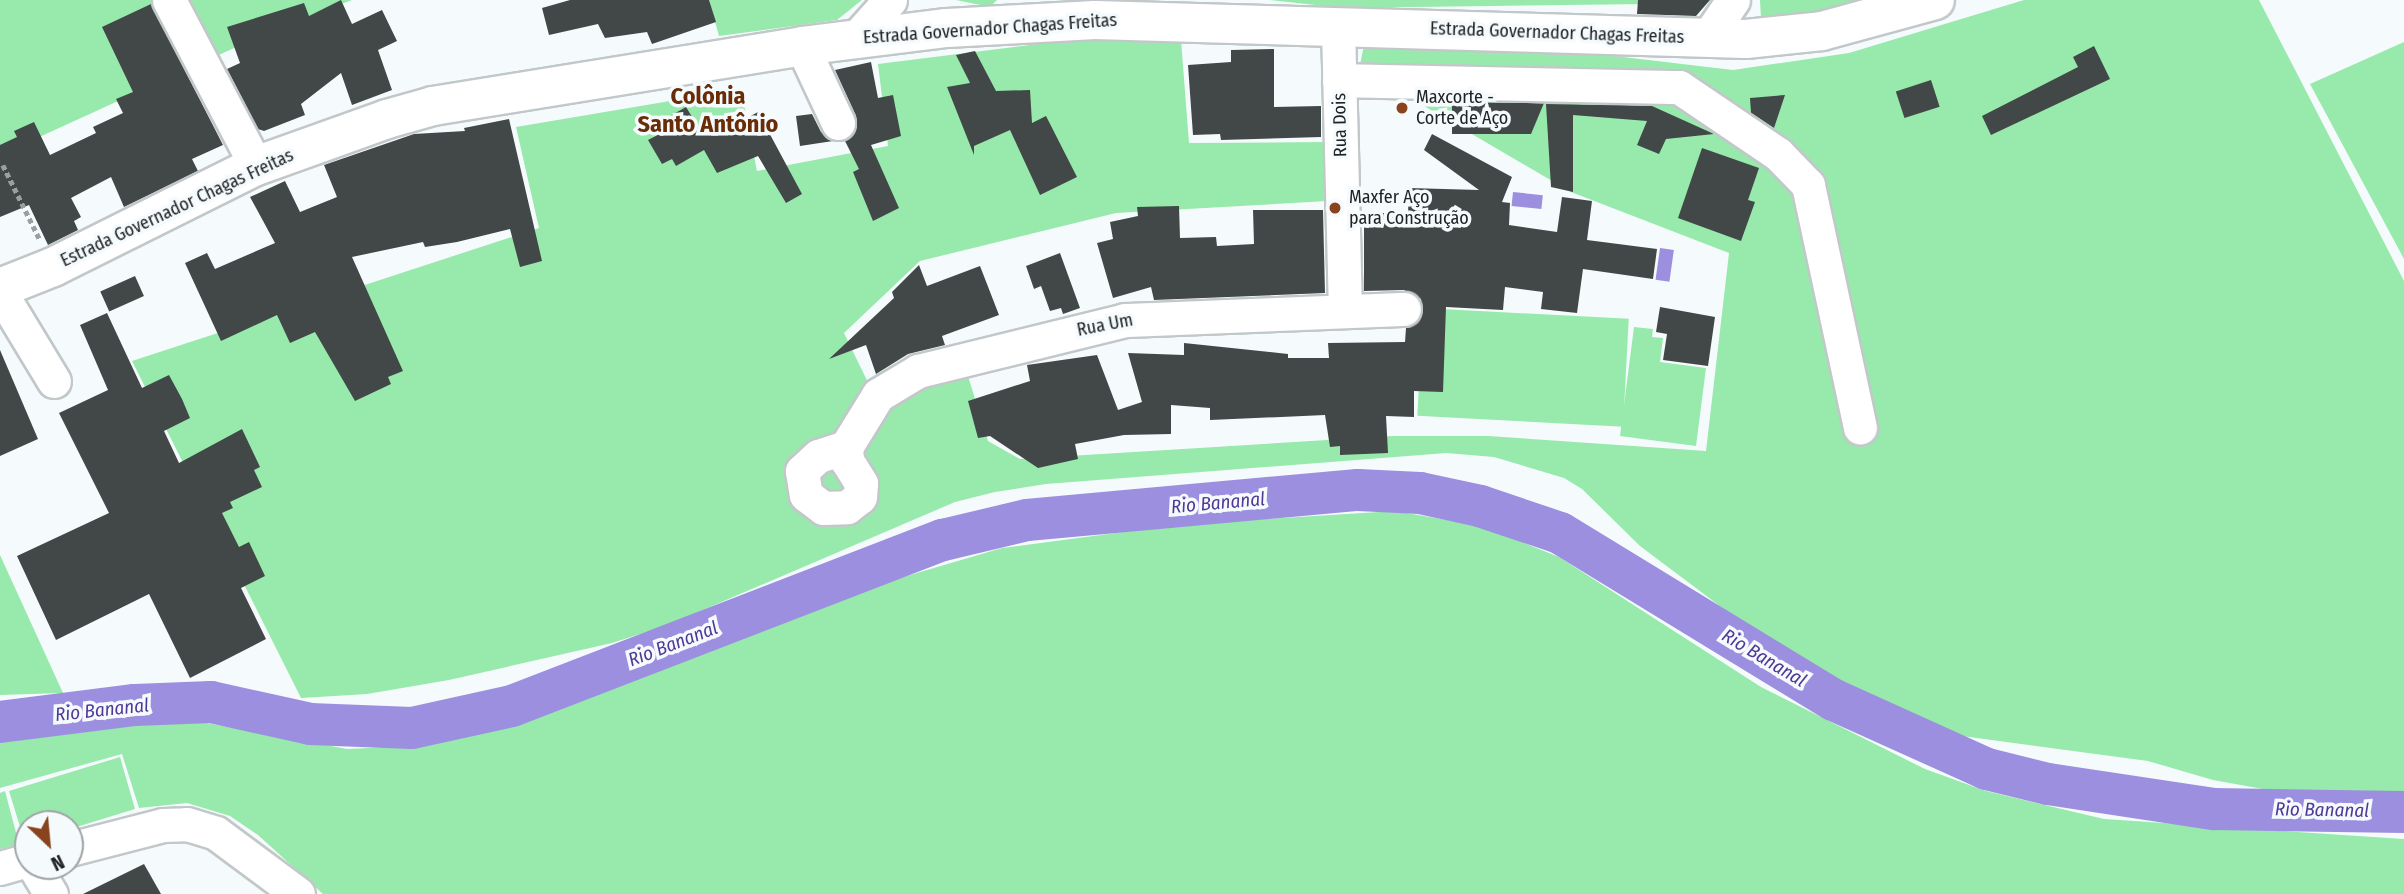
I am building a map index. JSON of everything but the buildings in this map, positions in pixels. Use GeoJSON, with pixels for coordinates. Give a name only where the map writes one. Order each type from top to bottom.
{"type":"FeatureCollection","features":[{"type":"Feature","properties":{"kind":"main road","name":"Estrada Governador Chagas Freitas"},"geometry":{"type":"LineString","coordinates":[[0,290],[53,267],[256,166],[433,106],[802,46],[856,38],[1095,20],[1707,38],[1783,37],[1935,0]]}},
{"type":"Feature","properties":{"kind":"street"},"geometry":{"type":"LineString","coordinates":[[169,0],[256,166]]}},
{"type":"Feature","properties":{"kind":"street"},"geometry":{"type":"LineString","coordinates":[[856,38],[890,0]]}},
{"type":"Feature","properties":{"kind":"street"},"geometry":{"type":"LineString","coordinates":[[1707,38],[1733,0]]}},
{"type":"Feature","properties":{"kind":"street","name":"Rua Dois"},"geometry":{"type":"LineString","coordinates":[[1338,26],[1345,308]]}},
{"type":"Feature","properties":{"kind":"street"},"geometry":{"type":"LineString","coordinates":[[802,46],[838,123]]}},
{"type":"Feature","properties":{"kind":"street"},"geometry":{"type":"LineString","coordinates":[[1339,80],[1679,88],[1778,154],[1808,185],[1860,427]]}},
{"type":"Feature","properties":{"kind":"street"},"geometry":{"type":"LineString","coordinates":[[0,290],[54,381]]}},
{"type":"Feature","properties":{"kind":"street","name":"Rua Um"},"geometry":{"type":"LineString","coordinates":[[846,447],[878,395],[928,368],[1125,320],[1345,308],[1404,309]]}},
{"type":"Feature","properties":{"kind":"street"},"geometry":{"type":"LineString","coordinates":[[84,845],[163,825],[187,824],[216,833],[298,894]]}},
{"type":"Feature","properties":{"kind":"path"},"geometry":{"type":"LineString","coordinates":[[3,165],[53,267]]}},
{"type":"Feature","properties":{"kind":"green space"},"geometry":{"type":"Polygon","coordinates":[[[0,0],[352,0],[280,27],[0,155],[0,0]]]}},
{"type":"Feature","properties":{"kind":"green space"},"geometry":{"type":"Polygon","coordinates":[[[709,0],[862,0],[837,20],[719,36],[709,0]]]}},
{"type":"Feature","properties":{"kind":"green space"},"geometry":{"type":"Polygon","coordinates":[[[956,0],[997,0],[990,7],[956,0]]]}},
{"type":"Feature","properties":{"kind":"green space"},"geometry":{"type":"Polygon","coordinates":[[[1269,0],[1651,0],[1648,4],[1342,8],[1269,0]]]}},
{"type":"Feature","properties":{"kind":"green space"},"geometry":{"type":"Polygon","coordinates":[[[1760,0],[1868,0],[1860,14],[1761,19],[1760,0]]]}},
{"type":"Feature","properties":{"kind":"green space"},"geometry":{"type":"Polygon","coordinates":[[[2024,0],[2259,0],[2404,281],[2404,791],[2285,793],[2213,780],[2148,761],[1962,736],[1902,720],[1871,707],[1777,649],[1640,546],[1582,489],[1564,478],[1494,457],[1446,453],[1046,484],[995,492],[955,502],[668,625],[612,643],[449,680],[367,694],[301,698],[132,361],[539,228],[516,127],[741,89],[757,171],[888,146],[878,64],[1061,41],[1181,40],[1189,143],[1326,142],[1327,201],[1116,213],[920,261],[844,333],[877,401],[968,376],[988,441],[1020,459],[1393,436],[1488,436],[1706,451],[1729,253],[1571,192],[1371,75],[1360,65],[1364,45],[1530,46],[1733,70],[1849,53],[2024,0]]]}},
{"type":"Feature","properties":{"kind":"green space"},"geometry":{"type":"Polygon","coordinates":[[[2404,42],[2404,259],[2310,84],[2404,42]]]}},
{"type":"Feature","properties":{"kind":"green space"},"geometry":{"type":"Polygon","coordinates":[[[1423,308],[1629,319],[1623,427],[1417,416],[1423,308]]]}},
{"type":"Feature","properties":{"kind":"green space"},"geometry":{"type":"Polygon","coordinates":[[[1634,327],[1653,329],[1652,337],[1663,338],[1660,362],[1706,368],[1696,446],[1620,436],[1634,327]]]}},
{"type":"Feature","properties":{"kind":"green space"},"geometry":{"type":"Polygon","coordinates":[[[1395,511],[1482,526],[1559,557],[1761,687],[1925,769],[1986,791],[2104,819],[2404,839],[2404,894],[323,894],[258,835],[230,816],[187,803],[139,808],[122,754],[0,788],[0,738],[70,723],[155,718],[196,721],[347,749],[430,745],[556,711],[852,592],[1002,548],[1184,524],[1395,511]]]}},
{"type":"Feature","properties":{"kind":"green space"},"geometry":{"type":"Polygon","coordinates":[[[0,555],[63,693],[0,695],[0,555]]]}},
{"type":"Feature","properties":{"kind":"green space"},"geometry":{"type":"Polygon","coordinates":[[[120,757],[135,809],[84,825],[84,810],[15,810],[9,791],[120,757]]]}},
{"type":"Feature","properties":{"kind":"green space"},"geometry":{"type":"Polygon","coordinates":[[[5,791],[14,825],[14,845],[0,849],[0,793],[5,791]]]}},
{"type":"Feature","properties":{"kind":"shaded area"},"geometry":{"type":"Polygon","coordinates":[[[1513,192],[1543,195],[1541,209],[1512,206],[1513,192]]]}},
{"type":"Feature","properties":{"kind":"shaded area"},"geometry":{"type":"Polygon","coordinates":[[[1660,248],[1674,250],[1669,282],[1656,280],[1660,248]]]}},
{"type":"Feature","properties":{"kind":"waterway","name":"Rio Bananal"},"geometry":{"type":"LineString","coordinates":[[0,722],[135,705],[211,702],[310,724],[412,728],[512,706],[943,540],[1027,520],[1358,490],[1420,493],[1480,506],[1560,533],[1834,700],[1987,769],[2048,784],[2214,809],[2404,812]]}},
{"type":"Feature","properties":{"kind":"place","name":"Maxcorte - Corte de Aço"},"geometry":{"type":"Point","coordinates":[1402,108]}},
{"type":"Feature","properties":{"kind":"place","name":"Maxfer Aço para Construção"},"geometry":{"type":"Point","coordinates":[1335,208]}},
{"type":"Feature","properties":{"kind":"district","name":"Colônia Santo Antônio"},"geometry":{"type":"Point","coordinates":[708,111]}}]}
